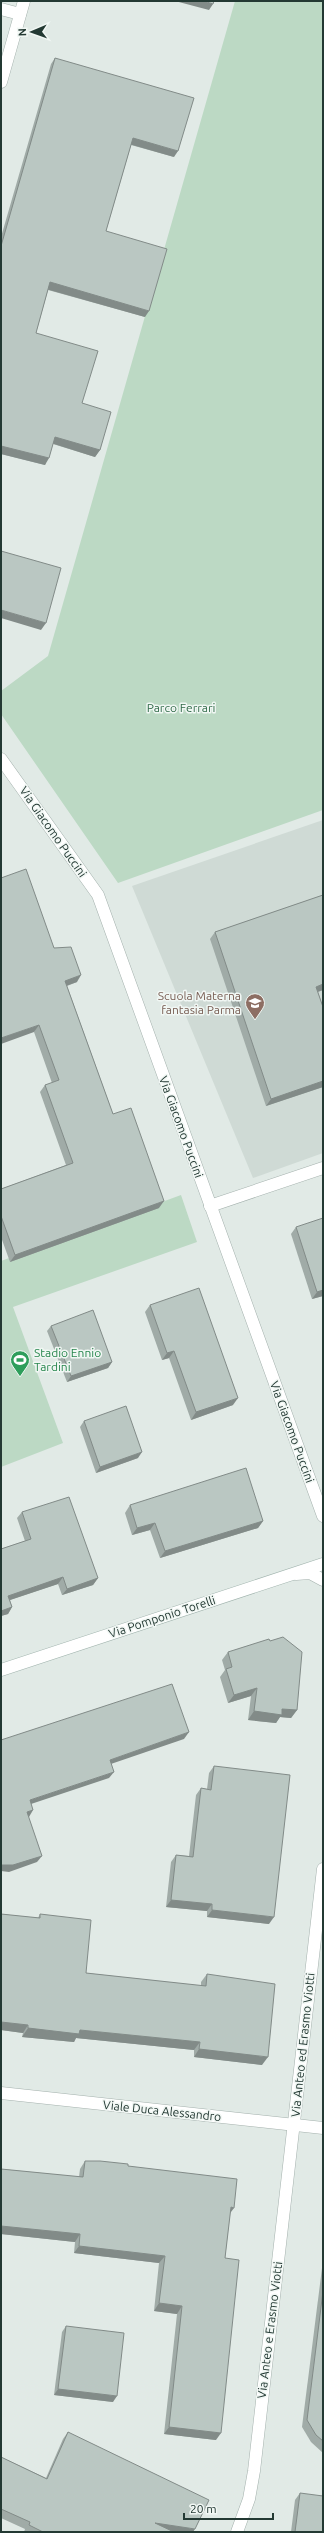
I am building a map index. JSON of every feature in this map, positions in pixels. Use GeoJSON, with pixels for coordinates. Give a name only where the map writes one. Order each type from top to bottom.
{"type":"FeatureCollection","features":[{"type":"Feature","properties":{"kind":"street"},"geometry":{"type":"LineString","coordinates":[[1,82],[24,1]]}},
{"type":"Feature","properties":{"kind":"street"},"geometry":{"type":"LineString","coordinates":[[1,8],[20,14]]}},
{"type":"Feature","properties":{"kind":"street","name":"Via Giacomo Puccini"},"geometry":{"type":"LineString","coordinates":[[1,759],[98,895],[323,1516]]}},
{"type":"Feature","properties":{"kind":"street"},"geometry":{"type":"LineString","coordinates":[[210,1206],[323,1168]]}},
{"type":"Feature","properties":{"kind":"street","name":"Via Pomponio Torelli"},"geometry":{"type":"LineString","coordinates":[[1,1670],[323,1564]]}},
{"type":"Feature","properties":{"kind":"street"},"geometry":{"type":"LineString","coordinates":[[293,1574],[306,1572],[323,1580]]}},
{"type":"Feature","properties":{"kind":"street","name":"Via Anteo ed Erasmo Viotti"},"geometry":{"type":"LineString","coordinates":[[294,2125],[323,1869]]}},
{"type":"Feature","properties":{"kind":"street","name":"Viale Duca Alessandro"},"geometry":{"type":"LineString","coordinates":[[1,2093],[323,2128]]}},
{"type":"Feature","properties":{"kind":"street","name":"Via Anteo e Erasmo Viotti"},"geometry":{"type":"LineString","coordinates":[[237,2532],[249,2499],[254,2471],[294,2125]]}},
{"type":"Feature","properties":{"kind":"shaded area","name":"Scuola Materna fantasia Parma"},"geometry":{"type":"Polygon","coordinates":[[[323,820],[323,1153],[253,1178],[132,886],[323,820]]]}},
{"type":"Feature","properties":{"kind":"green space","name":"Parco Ferrari"},"geometry":{"type":"Polygon","coordinates":[[[235,1],[323,1],[323,810],[118,883],[1,714],[1,691],[48,656],[235,1]]]}},
{"type":"Feature","properties":{"kind":"green space","name":"Stadio Ennio Tardini"},"geometry":{"type":"Polygon","coordinates":[[[181,1195],[197,1242],[13,1307],[63,1443],[1,1467],[1,1261],[181,1195]]]}},
{"type":"Feature","properties":{"kind":"building"},"geometry":{"type":"Polygon","coordinates":[[[204,1],[214,1],[213,4],[204,1]]]}},
{"type":"Feature","properties":{"kind":"building"},"geometry":{"type":"Polygon","coordinates":[[[55,58],[194,98],[178,151],[133,138],[106,231],[167,249],[149,311],[50,282],[36,333],[98,351],[82,403],[111,412],[100,450],[55,437],[49,458],[1,446],[1,246],[55,58]]]}},
{"type":"Feature","properties":{"kind":"building"},"geometry":{"type":"Polygon","coordinates":[[[1,551],[61,568],[46,623],[1,610],[1,551]]]}},
{"type":"Feature","properties":{"kind":"building"},"geometry":{"type":"Polygon","coordinates":[[[26,869],[54,948],[71,947],[81,975],[65,981],[113,1114],[131,1108],[164,1201],[15,1255],[1,1216],[1,1189],[73,1163],[45,1085],[59,1080],[39,1025],[1,1038],[1,878],[26,869]]]}},
{"type":"Feature","properties":{"kind":"building"},"geometry":{"type":"Polygon","coordinates":[[[323,895],[323,984],[316,987],[323,1007],[323,1081],[271,1099],[215,932],[323,895]]]}},
{"type":"Feature","properties":{"kind":"building"},"geometry":{"type":"Polygon","coordinates":[[[323,1218],[323,1290],[317,1292],[296,1227],[323,1218]]]}},
{"type":"Feature","properties":{"kind":"building"},"geometry":{"type":"Polygon","coordinates":[[[199,1288],[238,1398],[196,1412],[174,1351],[167,1353],[150,1305],[199,1288]]]}},
{"type":"Feature","properties":{"kind":"building"},"geometry":{"type":"Polygon","coordinates":[[[93,1310],[112,1362],[71,1376],[51,1326],[93,1310]]]}},
{"type":"Feature","properties":{"kind":"building"},"geometry":{"type":"Polygon","coordinates":[[[126,1406],[142,1452],[100,1467],[84,1421],[126,1406]]]}},
{"type":"Feature","properties":{"kind":"building"},"geometry":{"type":"Polygon","coordinates":[[[246,1468],[263,1521],[165,1551],[155,1523],[137,1528],[130,1505],[246,1468]]]}},
{"type":"Feature","properties":{"kind":"building"},"geometry":{"type":"Polygon","coordinates":[[[69,1497],[98,1578],[67,1589],[63,1577],[8,1596],[12,1607],[1,1611],[1,1549],[31,1539],[22,1512],[69,1497]]]}},
{"type":"Feature","properties":{"kind":"building"},"geometry":{"type":"Polygon","coordinates":[[[283,1637],[302,1652],[297,1710],[282,1709],[282,1715],[254,1711],[257,1688],[234,1695],[226,1669],[232,1667],[228,1652],[269,1639],[270,1641],[283,1637]]]}},
{"type":"Feature","properties":{"kind":"building"},"geometry":{"type":"Polygon","coordinates":[[[172,1684],[189,1732],[110,1760],[114,1772],[30,1800],[33,1810],[27,1812],[42,1856],[13,1865],[1,1865],[1,1740],[172,1684]]]}},
{"type":"Feature","properties":{"kind":"building"},"geometry":{"type":"Polygon","coordinates":[[[214,1766],[290,1775],[274,1917],[212,1910],[212,1904],[171,1900],[176,1855],[193,1857],[201,1788],[211,1790],[214,1766]]]}},
{"type":"Feature","properties":{"kind":"building"},"geometry":{"type":"Polygon","coordinates":[[[1,1914],[40,1918],[40,1914],[91,1920],[86,1973],[206,1986],[207,1974],[275,1984],[268,2057],[199,2049],[200,2042],[80,2030],[79,2034],[28,2028],[28,2025],[1,2022],[1,1914]]]}},
{"type":"Feature","properties":{"kind":"building"},"geometry":{"type":"Polygon","coordinates":[[[85,2161],[128,2164],[128,2166],[237,2179],[234,2208],[231,2207],[225,2258],[239,2260],[221,2433],[169,2427],[182,2306],[159,2303],[165,2256],[79,2246],[80,2234],[1,2226],[1,2169],[83,2177],[85,2161]]]}},
{"type":"Feature","properties":{"kind":"building"},"geometry":{"type":"Polygon","coordinates":[[[323,2291],[323,2441],[316,2435],[307,2420],[323,2291]]]}},
{"type":"Feature","properties":{"kind":"building"},"geometry":{"type":"Polygon","coordinates":[[[66,2326],[124,2333],[117,2396],[58,2389],[66,2326]]]}},
{"type":"Feature","properties":{"kind":"building"},"geometry":{"type":"Polygon","coordinates":[[[68,2432],[209,2500],[195,2529],[155,2523],[174,2532],[43,2532],[29,2525],[30,2522],[1,2509],[1,2457],[47,2479],[68,2432]]]}},
{"type":"Feature","properties":{"kind":"building"},"geometry":{"type":"Polygon","coordinates":[[[300,2493],[323,2496],[323,2532],[295,2532],[300,2493]]]}},
{"type":"Feature","properties":{"kind":"place","name":"Scuola Materna fantasia Parma"},"geometry":{"type":"Point","coordinates":[255,1020]}},
{"type":"Feature","properties":{"kind":"place","name":"Stadio Ennio Tardini"},"geometry":{"type":"Point","coordinates":[20,1377]}}]}
